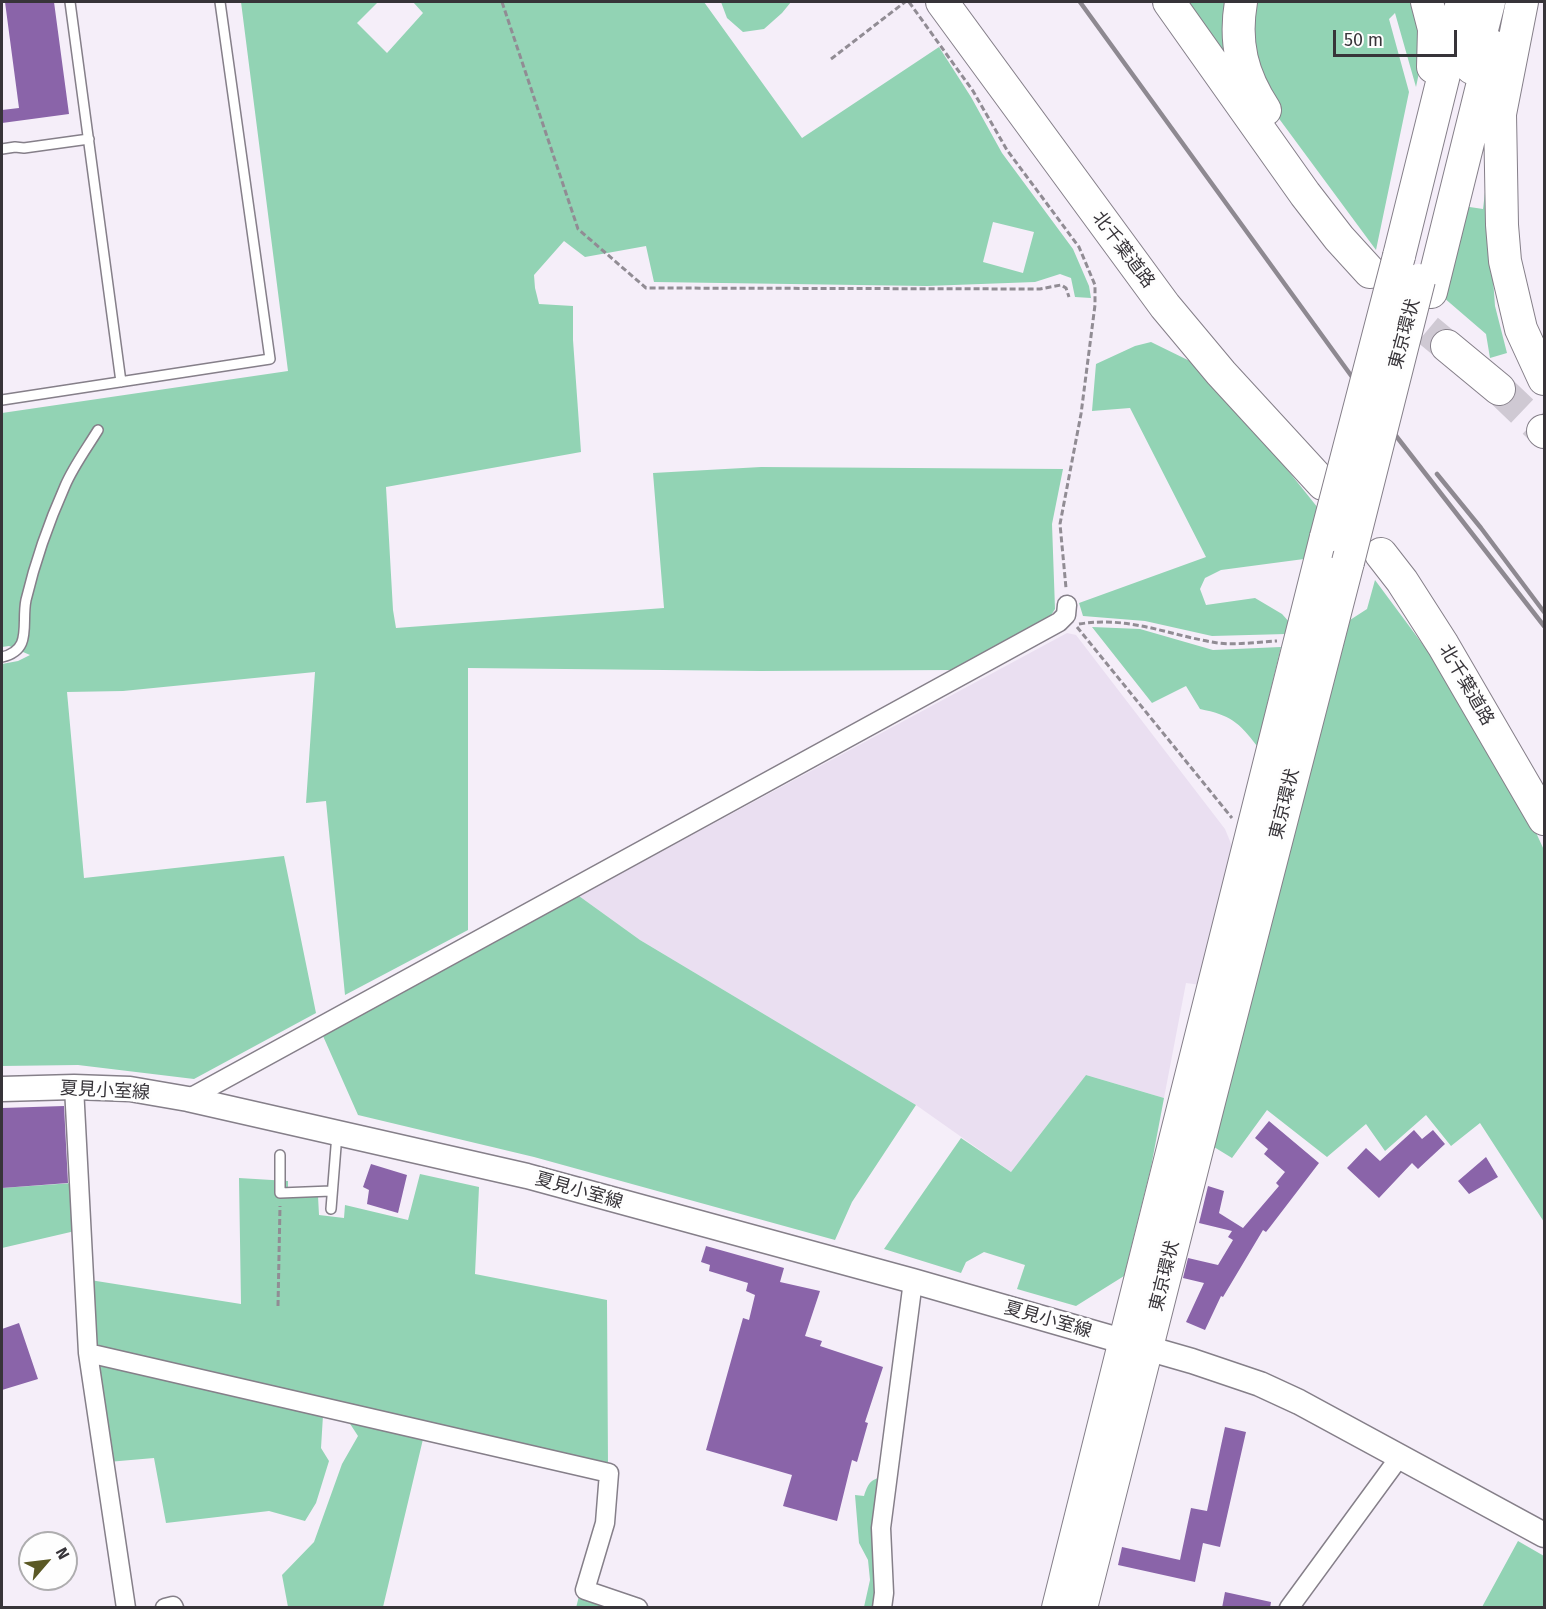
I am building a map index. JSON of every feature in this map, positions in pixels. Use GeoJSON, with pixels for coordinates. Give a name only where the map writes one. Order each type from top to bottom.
{"type":"FeatureCollection","features":[{"type":"Feature","properties":{"kind":"highway","name":"北千葉道路"},"geometry":{"type":"LineString","coordinates":[[942,2],[1165,306],[1221,373],[1323,484]]}},
{"type":"Feature","properties":{"kind":"highway"},"geometry":{"type":"LineString","coordinates":[[1169,2],[1305,194],[1339,238],[1370,272],[1320,191],[1261,104],[1251,84],[1239,50],[1241,2]]}},
{"type":"Feature","properties":{"kind":"highway"},"geometry":{"type":"LineString","coordinates":[[1407,226],[1404,184],[1435,59],[1434,29],[1427,2]]}},
{"type":"Feature","properties":{"kind":"highway","name":"東京環状"},"geometry":{"type":"LineString","coordinates":[[1081,1608],[1136,1346],[1186,1090],[1407,226],[1461,2]]}},
{"type":"Feature","properties":{"kind":"highway","name":"東京環状"},"geometry":{"type":"LineString","coordinates":[[1058,1608],[1136,1346],[1325,651],[1351,566],[1425,286],[1489,2]]}},
{"type":"Feature","properties":{"kind":"highway"},"geometry":{"type":"LineString","coordinates":[[1425,286],[1503,2]]}},
{"type":"Feature","properties":{"kind":"highway"},"geometry":{"type":"LineString","coordinates":[[1522,2],[1500,114],[1502,225],[1505,261],[1521,329],[1545,379]]}},
{"type":"Feature","properties":{"kind":"highway"},"geometry":{"type":"LineString","coordinates":[[1447,346],[1499,389]]}},
{"type":"Feature","properties":{"kind":"highway","name":"北千葉道路"},"geometry":{"type":"LineString","coordinates":[[1381,554],[1402,581],[1443,645],[1545,819]]}},
{"type":"Feature","properties":{"kind":"main road","name":"夏見小室線"},"geometry":{"type":"LineString","coordinates":[[2,1089],[74,1087],[129,1089],[188,1100],[527,1176],[913,1281],[1192,1361],[1260,1384],[1299,1402],[1545,1534]]}},
{"type":"Feature","properties":{"kind":"street"},"geometry":{"type":"LineString","coordinates":[[188,1100],[1059,622],[1066,615],[1067,605]]}},
{"type":"Feature","properties":{"kind":"street"},"geometry":{"type":"LineString","coordinates":[[74,1087],[88,1353],[126,1608]]}},
{"type":"Feature","properties":{"kind":"street"},"geometry":{"type":"LineString","coordinates":[[882,1608],[884,1593],[881,1528],[913,1281]]}},
{"type":"Feature","properties":{"kind":"street"},"geometry":{"type":"LineString","coordinates":[[88,1353],[609,1473],[605,1523],[585,1590],[638,1608]]}},
{"type":"Feature","properties":{"kind":"street"},"geometry":{"type":"LineString","coordinates":[[1289,1608],[1401,1455]]}},
{"type":"Feature","properties":{"kind":"street"},"geometry":{"type":"LineString","coordinates":[[165,1608],[173,1606],[174,1608]]}},
{"type":"Feature","properties":{"kind":"lane"},"geometry":{"type":"LineString","coordinates":[[70,2],[121,382]]}},
{"type":"Feature","properties":{"kind":"lane"},"geometry":{"type":"LineString","coordinates":[[2,400],[270,359],[220,2]]}},
{"type":"Feature","properties":{"kind":"lane"},"geometry":{"type":"LineString","coordinates":[[2,149],[89,139]]}},
{"type":"Feature","properties":{"kind":"lane"},"geometry":{"type":"LineString","coordinates":[[2,657],[14,654],[23,642],[26,603],[40,554],[66,484],[98,430]]}},
{"type":"Feature","properties":{"kind":"lane"},"geometry":{"type":"LineString","coordinates":[[331,1209],[337,1133]]}},
{"type":"Feature","properties":{"kind":"lane"},"geometry":{"type":"LineString","coordinates":[[280,1155],[280,1193],[331,1191]]}},
{"type":"Feature","properties":{"kind":"path"},"geometry":{"type":"LineString","coordinates":[[502,2],[578,229],[646,288],[1040,289],[1061,285],[1066,288],[1069,297]]}},
{"type":"Feature","properties":{"kind":"path"},"geometry":{"type":"LineString","coordinates":[[831,59],[907,2],[973,91],[1007,150],[1079,247],[1095,285],[1095,305],[1081,414],[1060,524],[1067,605]]}},
{"type":"Feature","properties":{"kind":"path"},"geometry":{"type":"LineString","coordinates":[[1250,842],[1074,625],[1091,622],[1143,625],[1214,643],[1280,641]]}},
{"type":"Feature","properties":{"kind":"path"},"geometry":{"type":"LineString","coordinates":[[278,1306],[280,1193]]}},
{"type":"Feature","properties":{"kind":"shaded area"},"geometry":{"type":"Polygon","coordinates":[[[1067,633],[1076,635],[1225,829],[1232,846],[1201,985],[1186,983],[1164,1098],[1086,1075],[1011,1172],[916,1105],[640,940],[579,896],[1067,633]]]}},
{"type":"Feature","properties":{"kind":"green space"},"geometry":{"type":"Polygon","coordinates":[[[241,2],[378,2],[357,23],[387,53],[423,13],[413,2],[704,2],[802,138],[939,47],[971,97],[1002,153],[1073,249],[1089,286],[1091,298],[1075,297],[1071,278],[1060,274],[1035,282],[927,286],[654,282],[646,246],[585,257],[564,241],[534,275],[535,288],[539,304],[573,306],[573,340],[581,452],[386,487],[396,628],[664,608],[653,473],[761,467],[1063,469],[1052,524],[1055,609],[1050,617],[952,670],[468,668],[468,930],[345,995],[326,801],[306,803],[315,672],[123,691],[67,692],[84,878],[284,856],[316,1013],[194,1079],[78,1065],[2,1066],[2,664],[18,661],[30,655],[9,646],[2,647],[2,413],[288,371],[241,2]],[[993,222],[983,262],[1023,273],[1034,232],[993,222]]]}},
{"type":"Feature","properties":{"kind":"green space"},"geometry":{"type":"Polygon","coordinates":[[[721,2],[791,2],[764,29],[743,32],[727,18],[721,2]]]}},
{"type":"Feature","properties":{"kind":"green space"},"geometry":{"type":"Polygon","coordinates":[[[1182,2],[1229,2],[1231,56],[1203,32],[1182,2]]]}},
{"type":"Feature","properties":{"kind":"green space"},"geometry":{"type":"Polygon","coordinates":[[[1258,2],[1418,2],[1421,63],[1416,87],[1395,13],[1389,19],[1409,92],[1376,250],[1266,101],[1249,35],[1258,2]]]}},
{"type":"Feature","properties":{"kind":"green space"},"geometry":{"type":"Polygon","coordinates":[[[1486,184],[1495,306],[1507,353],[1490,358],[1486,334],[1443,297],[1463,206],[1483,209],[1486,184]]]}},
{"type":"Feature","properties":{"kind":"green space"},"geometry":{"type":"Polygon","coordinates":[[[1151,342],[1202,367],[1318,508],[1304,559],[1221,570],[1205,578],[1200,589],[1206,605],[1255,598],[1282,614],[1291,624],[1286,634],[1212,636],[1145,621],[1083,616],[1079,603],[1206,557],[1130,408],[1092,411],[1096,364],[1135,346],[1151,342]]]}},
{"type":"Feature","properties":{"kind":"green space"},"geometry":{"type":"Polygon","coordinates":[[[1375,580],[1478,719],[1505,765],[1544,850],[1544,1222],[1480,1123],[1451,1146],[1426,1115],[1385,1151],[1366,1124],[1327,1157],[1267,1110],[1232,1158],[1214,1147],[1350,620],[1367,609],[1375,580]]]}},
{"type":"Feature","properties":{"kind":"green space"},"geometry":{"type":"Polygon","coordinates":[[[1092,627],[1140,629],[1213,650],[1281,647],[1257,746],[1233,721],[1200,709],[1186,686],[1152,703],[1092,627]]]}},
{"type":"Feature","properties":{"kind":"green space"},"geometry":{"type":"Polygon","coordinates":[[[579,896],[640,940],[916,1105],[852,1202],[835,1240],[534,1157],[358,1115],[323,1036],[579,896]]]}},
{"type":"Feature","properties":{"kind":"green space"},"geometry":{"type":"Polygon","coordinates":[[[1086,1075],[1164,1098],[1151,1167],[1124,1276],[1076,1306],[1017,1289],[1025,1265],[984,1252],[966,1262],[961,1273],[884,1249],[961,1138],[1011,1172],[1086,1075]]]}},
{"type":"Feature","properties":{"kind":"green space"},"geometry":{"type":"Polygon","coordinates":[[[420,1174],[479,1187],[475,1274],[607,1300],[608,1466],[324,1399],[321,1448],[329,1461],[316,1503],[305,1521],[269,1511],[166,1523],[154,1458],[108,1462],[90,1280],[241,1304],[239,1178],[288,1181],[288,1198],[318,1196],[319,1215],[344,1218],[345,1205],[408,1220],[420,1174]]]}},
{"type":"Feature","properties":{"kind":"green space"},"geometry":{"type":"Polygon","coordinates":[[[73,1183],[75,1231],[2,1248],[2,1188],[73,1183]]]}},
{"type":"Feature","properties":{"kind":"green space"},"geometry":{"type":"Polygon","coordinates":[[[343,1413],[424,1435],[383,1607],[288,1607],[282,1575],[314,1542],[342,1464],[358,1436],[343,1413]]]}},
{"type":"Feature","properties":{"kind":"green space"},"geometry":{"type":"Polygon","coordinates":[[[883,1477],[878,1607],[864,1607],[870,1580],[868,1560],[859,1543],[855,1495],[864,1496],[870,1483],[883,1477]]]}},
{"type":"Feature","properties":{"kind":"green space"},"geometry":{"type":"Polygon","coordinates":[[[1518,1541],[1544,1556],[1544,1607],[1482,1607],[1518,1541]]]}},
{"type":"Feature","properties":{"kind":"green space"},"geometry":{"type":"Polygon","coordinates":[[[580,1592],[624,1608],[576,1608],[580,1592]]]}},
{"type":"Feature","properties":{"kind":"building"},"geometry":{"type":"Polygon","coordinates":[[[5,2],[54,2],[69,114],[2,123],[2,110],[19,108],[5,2]]]}},
{"type":"Feature","properties":{"kind":"building"},"geometry":{"type":"Polygon","coordinates":[[[64,1106],[68,1183],[2,1188],[2,1108],[64,1106]]]}},
{"type":"Feature","properties":{"kind":"building"},"geometry":{"type":"Polygon","coordinates":[[[1269,1121],[1319,1163],[1266,1232],[1263,1230],[1223,1297],[1221,1296],[1205,1330],[1186,1322],[1204,1283],[1183,1278],[1188,1258],[1218,1265],[1233,1240],[1228,1237],[1232,1231],[1199,1223],[1208,1186],[1224,1191],[1219,1213],[1243,1228],[1279,1186],[1276,1183],[1285,1172],[1264,1154],[1268,1149],[1255,1138],[1269,1121]]]}},
{"type":"Feature","properties":{"kind":"building"},"geometry":{"type":"Polygon","coordinates":[[[1414,1130],[1422,1139],[1433,1130],[1445,1144],[1418,1169],[1412,1163],[1379,1198],[1347,1168],[1366,1148],[1380,1161],[1414,1130]]]}},
{"type":"Feature","properties":{"kind":"building"},"geometry":{"type":"Polygon","coordinates":[[[1486,1157],[1498,1177],[1469,1194],[1458,1181],[1486,1157]]]}},
{"type":"Feature","properties":{"kind":"building"},"geometry":{"type":"Polygon","coordinates":[[[371,1164],[407,1175],[398,1213],[367,1204],[369,1190],[363,1187],[371,1164]]]}},
{"type":"Feature","properties":{"kind":"building"},"geometry":{"type":"Polygon","coordinates":[[[706,1246],[784,1268],[780,1282],[820,1291],[805,1336],[822,1341],[820,1346],[883,1367],[865,1422],[868,1423],[857,1462],[852,1460],[837,1521],[783,1506],[792,1475],[706,1450],[743,1318],[749,1320],[755,1295],[746,1291],[748,1283],[709,1271],[710,1265],[701,1262],[706,1246]]]}},
{"type":"Feature","properties":{"kind":"building"},"geometry":{"type":"Polygon","coordinates":[[[19,1323],[38,1379],[2,1390],[2,1329],[19,1323]]]}},
{"type":"Feature","properties":{"kind":"building"},"geometry":{"type":"Polygon","coordinates":[[[1225,1427],[1246,1432],[1220,1547],[1203,1543],[1195,1582],[1118,1565],[1122,1547],[1180,1560],[1191,1508],[1207,1511],[1225,1427]]]}},
{"type":"Feature","properties":{"kind":"building"},"geometry":{"type":"Polygon","coordinates":[[[1225,1592],[1271,1602],[1270,1608],[1222,1608],[1225,1592]]]}},
{"type":"Feature","properties":{"kind":"tunnel"},"geometry":{"type":"LineString","coordinates":[[1392,298],[1447,346]]}},
{"type":"Feature","properties":{"kind":"tunnel"},"geometry":{"type":"LineString","coordinates":[[1499,389],[1543,431]]}},
{"type":"Feature","properties":{"kind":"railway"},"geometry":{"type":"LineString","coordinates":[[1080,2],[1379,414],[1544,626]]}},
{"type":"Feature","properties":{"kind":"railway"},"geometry":{"type":"LineString","coordinates":[[1437,474],[1544,612]]}}]}
